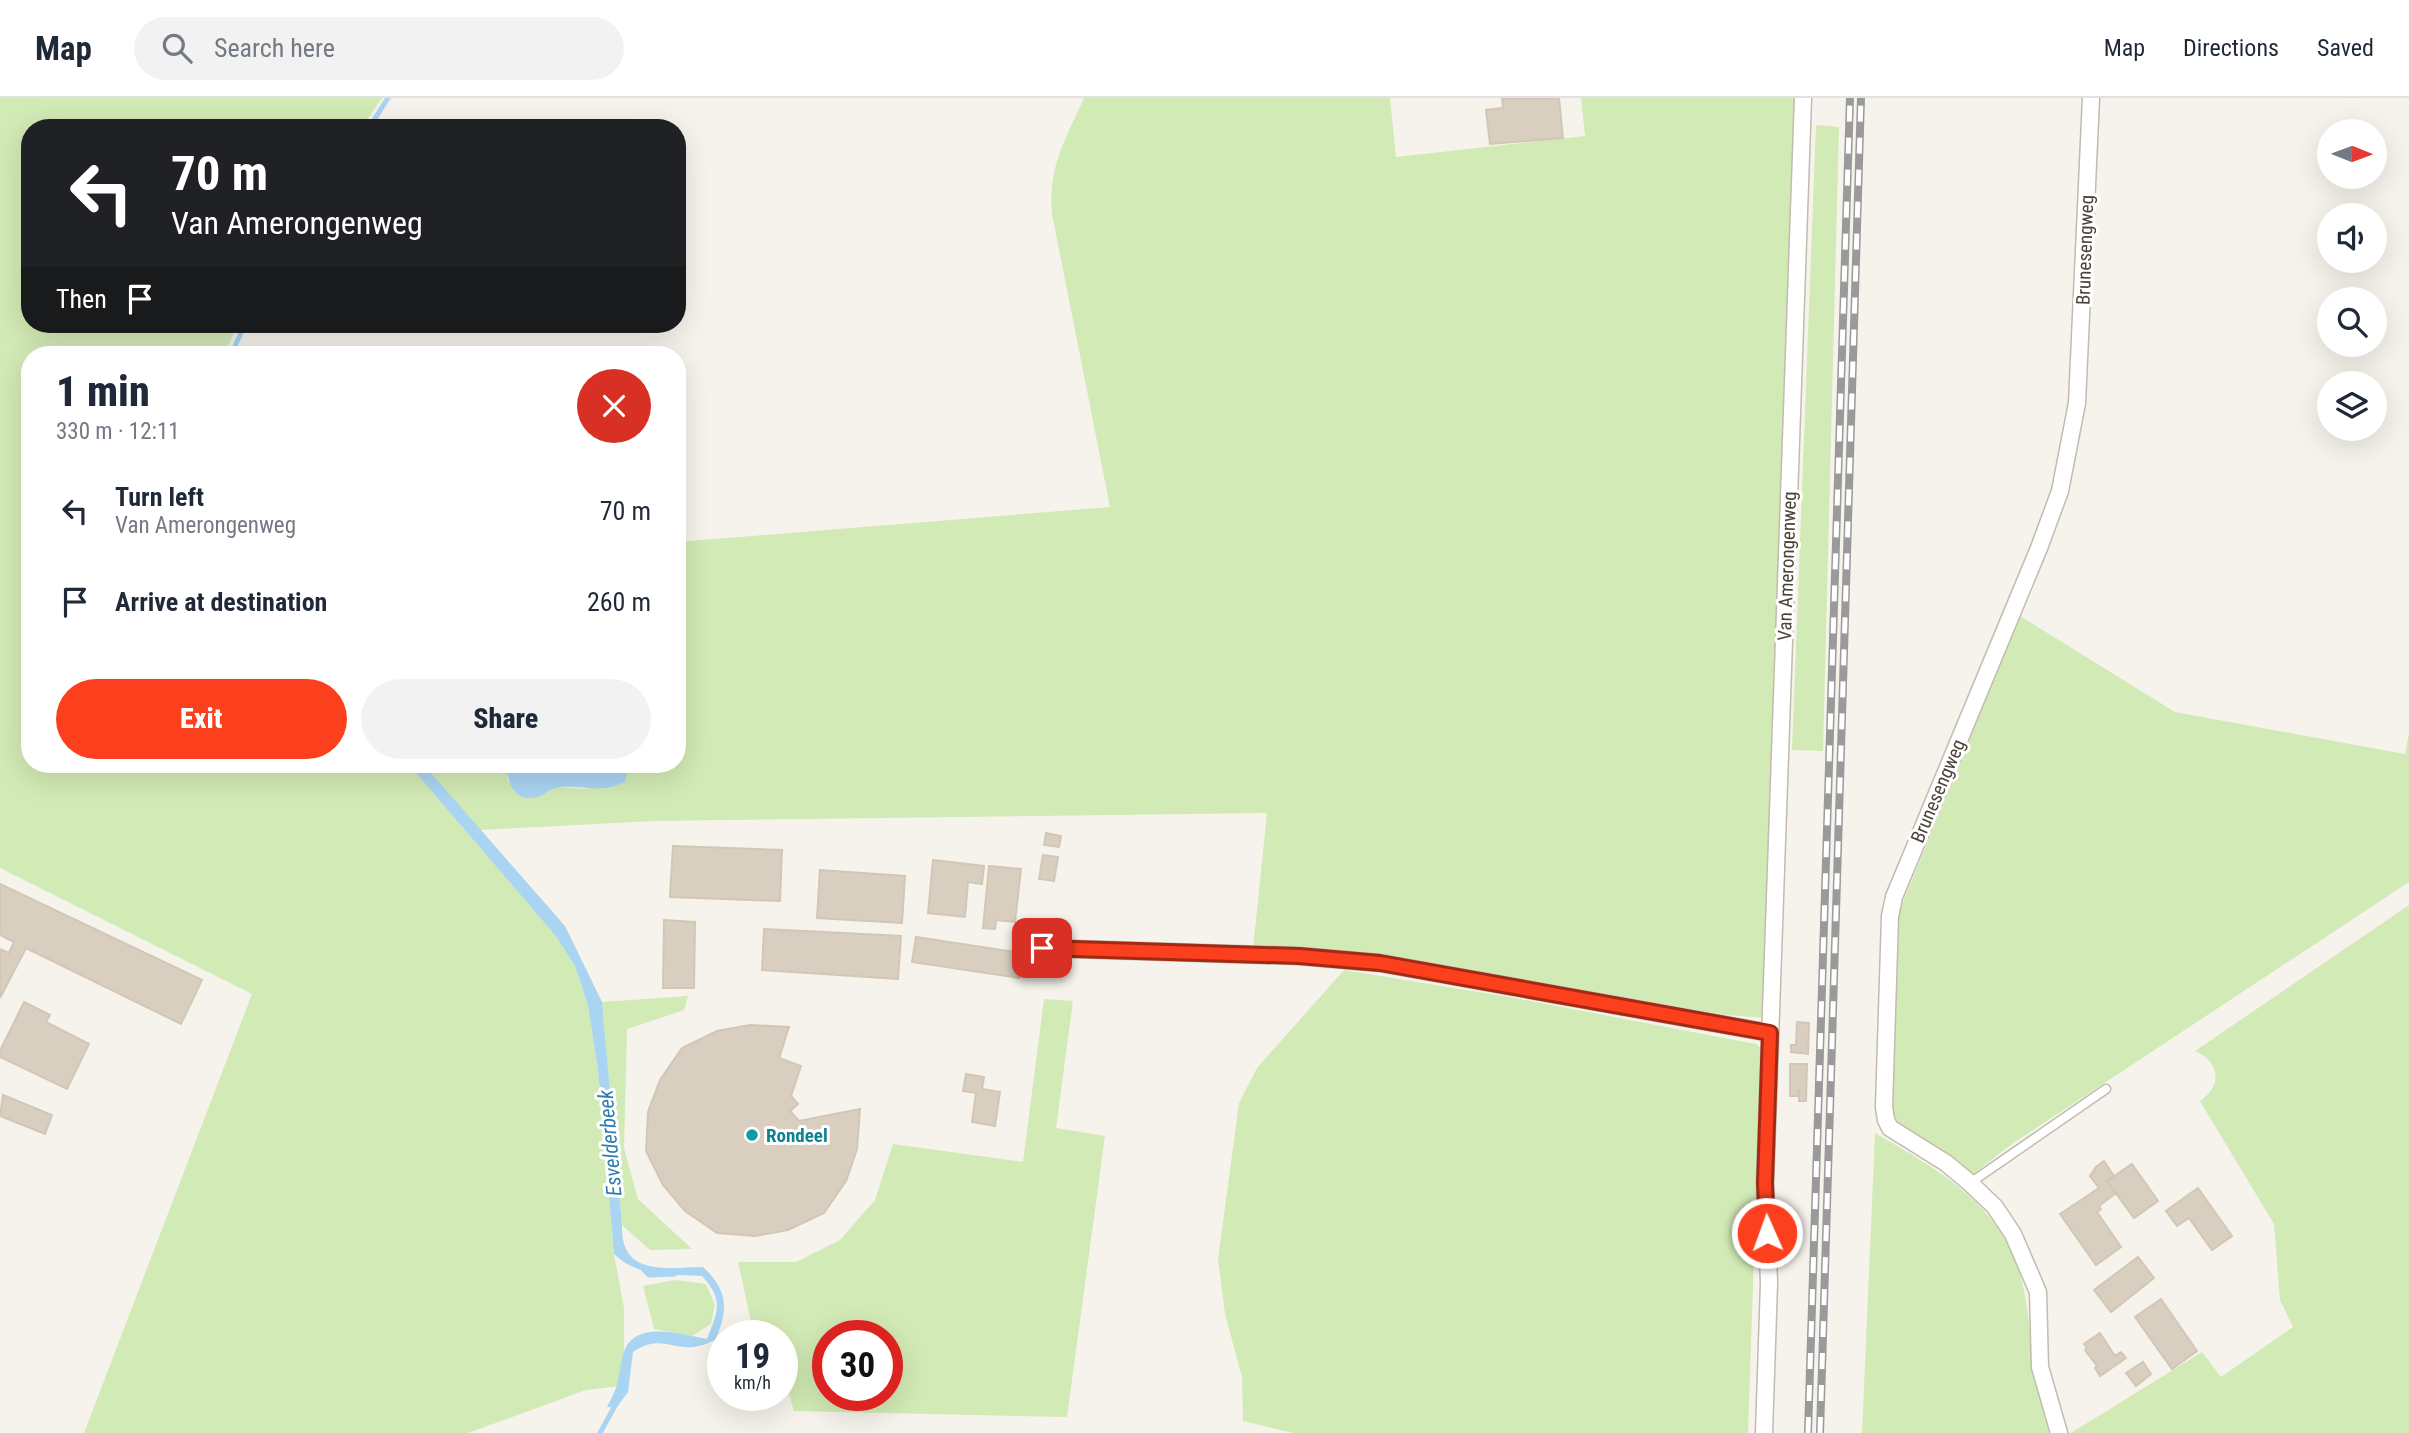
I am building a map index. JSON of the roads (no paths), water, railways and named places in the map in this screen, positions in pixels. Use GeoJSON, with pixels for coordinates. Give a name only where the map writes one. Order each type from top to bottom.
{"type":"FeatureCollection","features":[{"type":"Feature","properties":{"kind":"street","name":"Van Amerongenweg"},"geometry":{"type":"LineString","coordinates":[[1763,1433],[1769,1283],[1765,1183],[1803,98]]}},
{"type":"Feature","properties":{"kind":"street","name":"Brunesengweg"},"geometry":{"type":"LineString","coordinates":[[2059,1433],[2040,1367],[2038,1292],[2012,1234],[1995,1207],[1970,1183],[1945,1163],[1890,1128],[1884,1107],[1889,916],[1894,897],[2039,548],[2060,491],[2077,403],[2091,98]]}},
{"type":"Feature","properties":{"kind":"street"},"geometry":{"type":"LineString","coordinates":[[1042,948],[1299,956],[1380,963],[1770,1033]]}},
{"type":"Feature","properties":{"kind":"lane"},"geometry":{"type":"LineString","coordinates":[[1970,1183],[2106,1089]]}},
{"type":"Feature","properties":{"kind":"water"},"geometry":{"type":"Polygon","coordinates":[[[416,773],[431,773],[565,926],[602,1002],[623,1241],[628,1253],[648,1266],[703,1267],[721,1292],[724,1301],[723,1320],[714,1320],[716,1299],[702,1276],[644,1271],[614,1254],[598,1070],[588,1005],[575,966],[555,935],[416,773]]]}},
{"type":"Feature","properties":{"kind":"water"},"geometry":{"type":"Polygon","coordinates":[[[508,773],[627,773],[625,782],[616,786],[560,787],[532,798],[519,795],[508,773]]]}},
{"type":"Feature","properties":{"kind":"water"},"geometry":{"type":"Polygon","coordinates":[[[647,1333],[672,1333],[707,1339],[707,1343],[682,1347],[659,1343],[633,1352],[628,1392],[617,1407],[607,1407],[617,1386],[628,1344],[637,1336],[647,1333]]]}},
{"type":"Feature","properties":{"kind":"waterway","name":"Esvelderbeek"},"geometry":{"type":"LineString","coordinates":[[375,119],[388,98]]}},
{"type":"Feature","properties":{"kind":"waterway","name":"Esvelderbeek"},"geometry":{"type":"LineString","coordinates":[[235,346],[241,333]]}},
{"type":"Feature","properties":{"kind":"waterway","name":"Esvelderbeek"},"geometry":{"type":"LineString","coordinates":[[644,1270],[649,1275],[675,1274]]}},
{"type":"Feature","properties":{"kind":"waterway","name":"Esvelderbeek"},"geometry":{"type":"LineString","coordinates":[[600,1433],[617,1402]]}},
{"type":"Feature","properties":{"kind":"railway"},"geometry":{"type":"LineString","coordinates":[[1808,1433],[1850,98]]}},
{"type":"Feature","properties":{"kind":"railway"},"geometry":{"type":"LineString","coordinates":[[1820,1433],[1861,98]]}},
{"type":"Feature","properties":{"kind":"place","name":"Rondeel"},"geometry":{"type":"Point","coordinates":[752,1135]}}]}
